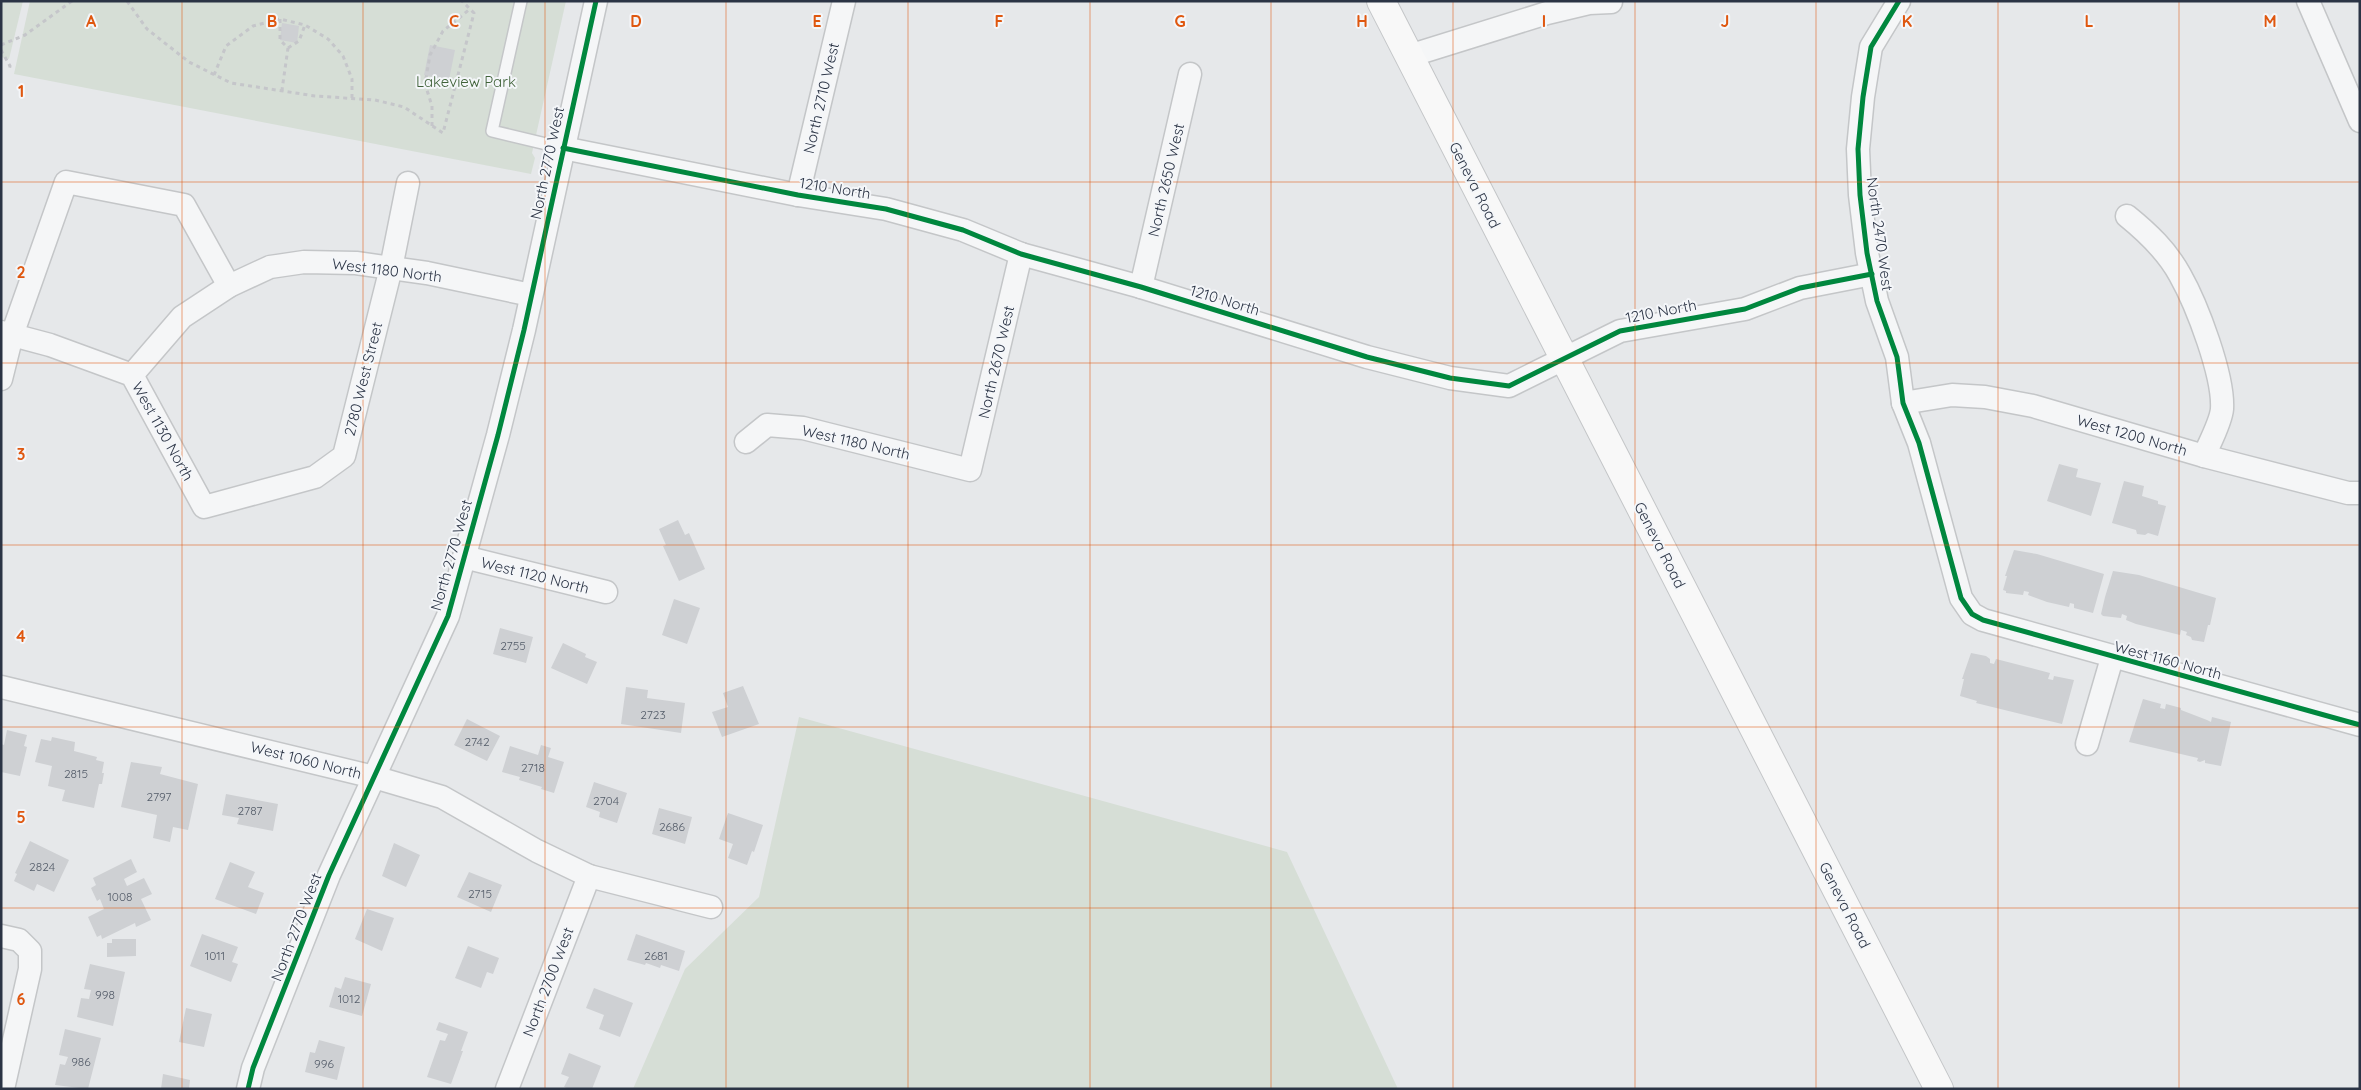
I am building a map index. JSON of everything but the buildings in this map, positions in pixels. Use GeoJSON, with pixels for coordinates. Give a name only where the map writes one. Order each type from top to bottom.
{"type":"FeatureCollection","features":[{"type":"Feature","properties":{"kind":"main road","name":"Geneva Road"},"geometry":{"type":"LineString","coordinates":[[1382,1],[1564,360],[1939,1089]]}},
{"type":"Feature","properties":{"kind":"street","name":"North 2770 West"},"geometry":{"type":"LineString","coordinates":[[248,1089],[253,1068],[329,875],[448,616],[498,435],[532,295],[596,1]]}},
{"type":"Feature","properties":{"kind":"street","name":"North 2710 West"},"geometry":{"type":"LineString","coordinates":[[798,195],[844,1]]}},
{"type":"Feature","properties":{"kind":"street","name":"North 2470 West"},"geometry":{"type":"LineString","coordinates":[[1899,1],[1871,47],[1863,96],[1858,149],[1860,195],[1877,301],[1897,358],[1903,403],[1920,443],[1961,598],[1972,614]]}},
{"type":"Feature","properties":{"kind":"street"},"geometry":{"type":"LineString","coordinates":[[2308,1],[2360,121]]}},
{"type":"Feature","properties":{"kind":"street"},"geometry":{"type":"LineString","coordinates":[[1409,56],[1547,13],[1589,3],[1611,2]]}},
{"type":"Feature","properties":{"kind":"street","name":"North 2650 West"},"geometry":{"type":"LineString","coordinates":[[1141,287],[1190,74]]}},
{"type":"Feature","properties":{"kind":"street","name":"1210 North"},"geometry":{"type":"LineString","coordinates":[[563,148],[798,195],[886,209],[963,230],[1021,254],[1141,287],[1367,357],[1450,378],[1509,386],[1620,331],[1745,309],[1800,288],[1872,274]]}},
{"type":"Feature","properties":{"kind":"street"},"geometry":{"type":"LineString","coordinates":[[1,379],[7,334],[66,182],[184,205],[228,286]]}},
{"type":"Feature","properties":{"kind":"street","name":"2780 West Street"},"geometry":{"type":"LineString","coordinates":[[315,477],[344,456],[390,268],[408,183]]}},
{"type":"Feature","properties":{"kind":"street"},"geometry":{"type":"LineString","coordinates":[[2127,216],[2151,235],[2180,275],[2202,326],[2215,367],[2222,410],[2204,456]]}},
{"type":"Feature","properties":{"kind":"street","name":"North 2670 West"},"geometry":{"type":"LineString","coordinates":[[970,470],[1021,254]]}},
{"type":"Feature","properties":{"kind":"street","name":"West 1180 North"},"geometry":{"type":"LineString","coordinates":[[132,376],[182,317],[228,286],[270,267],[304,262],[356,263],[532,295]]}},
{"type":"Feature","properties":{"kind":"street","name":"West 1130 North"},"geometry":{"type":"LineString","coordinates":[[7,334],[50,345],[132,376],[204,507],[315,477]]}},
{"type":"Feature","properties":{"kind":"street","name":"West 1200 North"},"geometry":{"type":"LineString","coordinates":[[1903,403],[1952,395],[1985,397],[2033,406],[2204,456],[2348,493],[2360,493]]}},
{"type":"Feature","properties":{"kind":"street","name":"West 1180 North"},"geometry":{"type":"LineString","coordinates":[[746,442],[767,425],[803,428],[970,470]]}},
{"type":"Feature","properties":{"kind":"street","name":"West 1120 North"},"geometry":{"type":"LineString","coordinates":[[464,557],[606,592]]}},
{"type":"Feature","properties":{"kind":"street","name":"West 1160 North"},"geometry":{"type":"LineString","coordinates":[[1972,614],[1983,620],[2112,658],[2360,725]]}},
{"type":"Feature","properties":{"kind":"street"},"geometry":{"type":"LineString","coordinates":[[2087,744],[2112,658]]}},
{"type":"Feature","properties":{"kind":"street","name":"West 1060 North"},"geometry":{"type":"LineString","coordinates":[[1,687],[374,777],[442,797],[537,851],[589,876],[711,907]]}},
{"type":"Feature","properties":{"kind":"street","name":"North 2700 West"},"geometry":{"type":"LineString","coordinates":[[507,1089],[589,876]]}},
{"type":"Feature","properties":{"kind":"street"},"geometry":{"type":"LineString","coordinates":[[1,936],[19,940],[30,951],[30,969],[3,1089]]}},
{"type":"Feature","properties":{"kind":"lane"},"geometry":{"type":"LineString","coordinates":[[521,1],[492,131],[563,148]]}},
{"type":"Feature","properties":{"kind":"path"},"geometry":{"type":"LineString","coordinates":[[1,45],[26,35],[72,1]]}},
{"type":"Feature","properties":{"kind":"path"},"geometry":{"type":"LineString","coordinates":[[127,1],[147,29],[189,62],[231,83],[352,98],[404,107],[443,134],[474,13],[462,1]]}},
{"type":"Feature","properties":{"kind":"path"},"geometry":{"type":"LineString","coordinates":[[432,126],[432,106],[425,84],[430,55],[443,31],[470,9]]}},
{"type":"Feature","properties":{"kind":"path"},"geometry":{"type":"LineString","coordinates":[[214,74],[226,46],[253,26],[280,19],[305,25],[328,39],[343,56],[352,79],[352,98]]}},
{"type":"Feature","properties":{"kind":"path"},"geometry":{"type":"LineString","coordinates":[[280,19],[280,40],[288,48]]}},
{"type":"Feature","properties":{"kind":"path"},"geometry":{"type":"LineString","coordinates":[[282,90],[288,48],[299,41],[305,25]]}},
{"type":"Feature","properties":{"kind":"path"},"geometry":{"type":"LineString","coordinates":[[1,50],[10,66],[9,71]]}},
{"type":"Feature","properties":{"kind":"green space"},"geometry":{"type":"Polygon","coordinates":[[[1,1],[23,1],[9,59],[1,57],[1,1]]]}},
{"type":"Feature","properties":{"kind":"green space","name":"Lakeview Park"},"geometry":{"type":"Polygon","coordinates":[[[30,1],[566,1],[532,153],[535,158],[531,174],[14,74],[30,1]]]}},
{"type":"Feature","properties":{"kind":"green space"},"geometry":{"type":"Polygon","coordinates":[[[799,717],[1287,852],[1398,1089],[633,1089],[685,969],[759,897],[799,717]]]}},
{"type":"Feature","properties":{"kind":"cycle path"},"geometry":{"type":"LineString","coordinates":[[248,1089],[253,1068],[329,875],[448,616],[498,435],[524,330],[596,1]]}},
{"type":"Feature","properties":{"kind":"cycle path"},"geometry":{"type":"LineString","coordinates":[[1899,1],[1871,47],[1863,97],[1858,149],[1860,195],[1867,253],[1877,301],[1897,357],[1903,403],[1919,443],[1961,598],[1972,614],[1983,620],[2360,725]]}},
{"type":"Feature","properties":{"kind":"cycle path"},"geometry":{"type":"LineString","coordinates":[[563,148],[798,195],[886,209],[963,230],[1021,254],[1141,287],[1367,357],[1450,378],[1509,386],[1620,331],[1745,309],[1800,288],[1872,274]]}}]}
